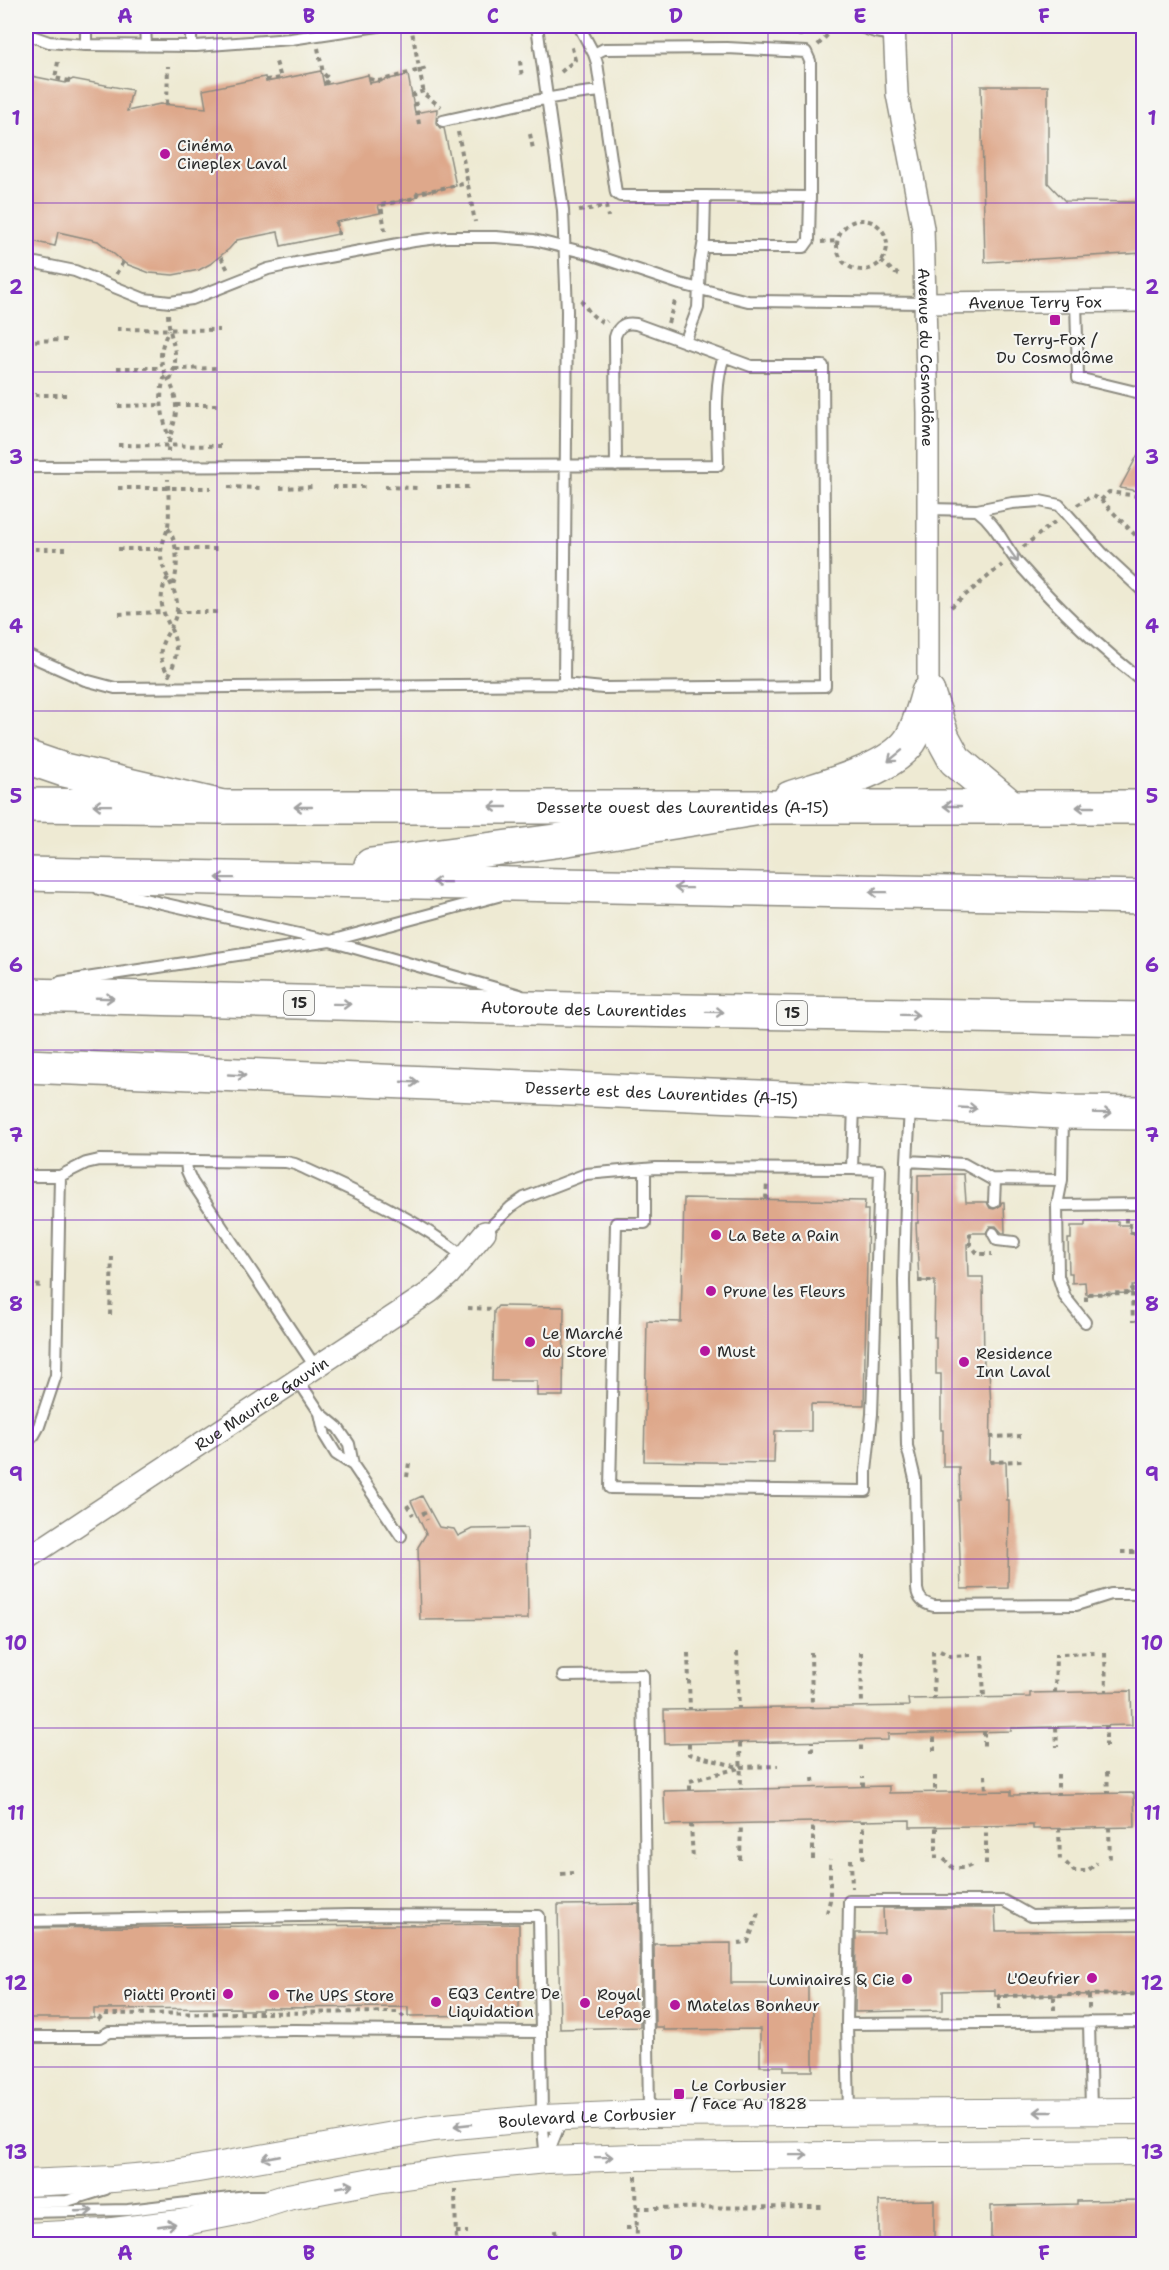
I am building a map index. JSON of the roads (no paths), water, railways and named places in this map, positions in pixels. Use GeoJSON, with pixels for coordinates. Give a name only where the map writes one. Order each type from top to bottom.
{"type":"FeatureCollection","features":[{"type":"Feature","properties":{"kind":"main road"},"geometry":{"type":"LineString","coordinates":[[928,693],[943,738],[955,760],[1010,806]]}},
{"type":"Feature","properties":{"kind":"main road"},"geometry":{"type":"LineString","coordinates":[[264,879],[555,841],[767,807],[891,760],[911,739],[928,693]]}},
{"type":"Feature","properties":{"kind":"main road"},"geometry":{"type":"LineString","coordinates":[[26,757],[64,770],[223,807]]}},
{"type":"Feature","properties":{"kind":"main road"},"geometry":{"type":"LineString","coordinates":[[26,805],[223,807]]}},
{"type":"Feature","properties":{"kind":"main road","name":"Desserte ouest des Laurentides (A-15)"},"geometry":{"type":"LineString","coordinates":[[223,807],[1143,807]]}},
{"type":"Feature","properties":{"kind":"main road"},"geometry":{"type":"LineString","coordinates":[[29,874],[1143,897]]}},
{"type":"Feature","properties":{"kind":"main road"},"geometry":{"type":"LineString","coordinates":[[937,894],[1143,875]]}},
{"type":"Feature","properties":{"kind":"main road","name":"Autoroute des Laurentides"},"geometry":{"type":"LineString","coordinates":[[26,995],[573,1009],[1143,1019]]}},
{"type":"Feature","properties":{"kind":"main road"},"geometry":{"type":"LineString","coordinates":[[1010,1017],[1143,1039]]}},
{"type":"Feature","properties":{"kind":"main road"},"geometry":{"type":"LineString","coordinates":[[26,1066],[178,1072]]}},
{"type":"Feature","properties":{"kind":"main road"},"geometry":{"type":"LineString","coordinates":[[26,1080],[178,1072]]}},
{"type":"Feature","properties":{"kind":"main road","name":"Desserte est des Laurentides (A-15)"},"geometry":{"type":"LineString","coordinates":[[178,1072],[1062,1112],[1143,1113]]}},
{"type":"Feature","properties":{"kind":"street","name":"Avenue du Cosmodôme"},"geometry":{"type":"LineString","coordinates":[[894,30],[894,63],[898,101],[918,191],[923,228],[928,509],[928,693]]}},
{"type":"Feature","properties":{"kind":"street","name":"Avenue Terry Fox"},"geometry":{"type":"LineString","coordinates":[[925,303],[1143,301]]}},
{"type":"Feature","properties":{"kind":"street","name":"Rue Maurice Gauvin"},"geometry":{"type":"LineString","coordinates":[[26,1559],[430,1292],[449,1275],[485,1232]]}},
{"type":"Feature","properties":{"kind":"street","name":"Boulevard Le Corbusier"},"geometry":{"type":"LineString","coordinates":[[26,2183],[144,2177],[193,2171],[434,2128],[552,2118],[649,2115],[1143,2111]]}},
{"type":"Feature","properties":{"kind":"street"},"geometry":{"type":"LineString","coordinates":[[26,2236],[94,2233],[180,2223],[247,2210],[288,2197],[427,2172],[546,2160],[1143,2152]]}},
{"type":"Feature","properties":{"kind":"lane"},"geometry":{"type":"LineString","coordinates":[[86,26],[86,45]]}},
{"type":"Feature","properties":{"kind":"lane"},"geometry":{"type":"LineString","coordinates":[[145,26],[146,46]]}},
{"type":"Feature","properties":{"kind":"lane"},"geometry":{"type":"LineString","coordinates":[[190,46],[191,26]]}},
{"type":"Feature","properties":{"kind":"lane"},"geometry":{"type":"LineString","coordinates":[[26,34],[49,42],[86,45],[190,46],[291,39],[378,26]]}},
{"type":"Feature","properties":{"kind":"lane"},"geometry":{"type":"LineString","coordinates":[[537,26],[563,210],[565,247],[567,311],[564,684]]}},
{"type":"Feature","properties":{"kind":"lane"},"geometry":{"type":"LineString","coordinates":[[579,26],[594,54],[615,190],[618,196],[810,197]]}},
{"type":"Feature","properties":{"kind":"lane"},"geometry":{"type":"LineString","coordinates":[[858,26],[875,32],[894,30]]}},
{"type":"Feature","properties":{"kind":"lane"},"geometry":{"type":"LineString","coordinates":[[594,54],[604,49],[727,48],[806,51],[810,61],[809,240],[804,247],[704,247]]}},
{"type":"Feature","properties":{"kind":"lane"},"geometry":{"type":"LineString","coordinates":[[443,121],[526,104],[547,97],[601,91]]}},
{"type":"Feature","properties":{"kind":"lane"},"geometry":{"type":"LineString","coordinates":[[685,342],[698,308],[700,263],[704,247],[705,196]]}},
{"type":"Feature","properties":{"kind":"lane"},"geometry":{"type":"LineString","coordinates":[[26,261],[75,272],[144,299],[170,302],[192,299],[268,269],[414,241],[446,237],[496,237],[534,240],[565,247],[699,289],[757,302],[925,303]]}},
{"type":"Feature","properties":{"kind":"lane"},"geometry":{"type":"LineString","coordinates":[[1076,301],[1078,378],[1143,394]]}},
{"type":"Feature","properties":{"kind":"lane"},"geometry":{"type":"LineString","coordinates":[[26,654],[85,680],[115,688],[564,684],[627,688],[825,686],[823,366],[758,368],[631,323],[623,325],[616,332],[615,338],[616,466]]}},
{"type":"Feature","properties":{"kind":"lane"},"geometry":{"type":"LineString","coordinates":[[26,467],[718,465],[718,382],[724,357]]}},
{"type":"Feature","properties":{"kind":"lane"},"geometry":{"type":"LineString","coordinates":[[928,509],[977,510],[1040,501],[1059,505],[1103,554],[1143,592]]}},
{"type":"Feature","properties":{"kind":"lane"},"geometry":{"type":"LineString","coordinates":[[977,510],[988,518],[1012,556],[1068,617],[1143,682]]}},
{"type":"Feature","properties":{"kind":"lane"},"geometry":{"type":"LineString","coordinates":[[29,874],[330,941],[573,1009]]}},
{"type":"Feature","properties":{"kind":"lane"},"geometry":{"type":"LineString","coordinates":[[26,987],[330,941],[541,884]]}},
{"type":"Feature","properties":{"kind":"lane"},"geometry":{"type":"LineString","coordinates":[[852,1169],[854,1101]]}},
{"type":"Feature","properties":{"kind":"lane"},"geometry":{"type":"LineString","coordinates":[[910,1105],[904,1281],[907,1446],[915,1479],[919,1597],[926,1604],[934,1606],[1038,1606],[1076,1605],[1111,1594],[1143,1594]]}},
{"type":"Feature","properties":{"kind":"lane"},"geometry":{"type":"LineString","coordinates":[[1062,1112],[1062,1180],[1057,1205],[1058,1276],[1065,1297],[1085,1322]]}},
{"type":"Feature","properties":{"kind":"lane"},"geometry":{"type":"LineString","coordinates":[[186,1160],[187,1171],[192,1182],[316,1368]]}},
{"type":"Feature","properties":{"kind":"lane"},"geometry":{"type":"LineString","coordinates":[[26,1176],[60,1176],[92,1161],[268,1161],[296,1164],[420,1226],[464,1257]]}},
{"type":"Feature","properties":{"kind":"lane"},"geometry":{"type":"LineString","coordinates":[[907,1161],[964,1164],[994,1179],[1062,1180]]}},
{"type":"Feature","properties":{"kind":"lane"},"geometry":{"type":"LineString","coordinates":[[485,1232],[518,1202],[586,1173],[645,1168],[880,1170],[872,1414],[866,1491],[610,1488],[616,1223],[645,1223],[645,1168]]}},
{"type":"Feature","properties":{"kind":"lane"},"geometry":{"type":"LineString","coordinates":[[26,1443],[39,1426],[56,1375],[60,1176]]}},
{"type":"Feature","properties":{"kind":"lane"},"geometry":{"type":"LineString","coordinates":[[994,1179],[994,1202]]}},
{"type":"Feature","properties":{"kind":"lane"},"geometry":{"type":"LineString","coordinates":[[1057,1205],[1143,1204]]}},
{"type":"Feature","properties":{"kind":"lane"},"geometry":{"type":"LineString","coordinates":[[993,1233],[998,1240],[1014,1242]]}},
{"type":"Feature","properties":{"kind":"lane"},"geometry":{"type":"LineString","coordinates":[[298,1380],[320,1413],[338,1428],[349,1444],[353,1465]]}},
{"type":"Feature","properties":{"kind":"lane"},"geometry":{"type":"LineString","coordinates":[[320,1413],[325,1436],[336,1454],[353,1465],[401,1536]]}},
{"type":"Feature","properties":{"kind":"lane"},"geometry":{"type":"LineString","coordinates":[[563,1676],[643,1675],[649,2115]]}},
{"type":"Feature","properties":{"kind":"lane"},"geometry":{"type":"LineString","coordinates":[[849,2114],[847,2024],[849,1900],[1004,1901],[1031,1916],[1143,1914]]}},
{"type":"Feature","properties":{"kind":"lane"},"geometry":{"type":"LineString","coordinates":[[26,1921],[350,1915],[540,1916],[541,2032],[552,2118],[546,2160]]}},
{"type":"Feature","properties":{"kind":"lane"},"geometry":{"type":"LineString","coordinates":[[847,2024],[1089,2018],[1143,2022]]}},
{"type":"Feature","properties":{"kind":"lane"},"geometry":{"type":"LineString","coordinates":[[1089,2018],[1091,2111]]}},
{"type":"Feature","properties":{"kind":"lane"},"geometry":{"type":"LineString","coordinates":[[26,2037],[100,2037],[109,2032],[209,2031],[541,2032]]}},
{"type":"Feature","properties":{"kind":"lane"},"geometry":{"type":"LineString","coordinates":[[546,2160],[552,2118]]}},
{"type":"Feature","properties":{"kind":"lane","name":"Boulevard Le Corbusier"},"geometry":{"type":"LineString","coordinates":[[26,2202],[67,2201],[144,2177]]}},
{"type":"Feature","properties":{"kind":"lane"},"geometry":{"type":"LineString","coordinates":[[26,2212],[128,2210],[247,2196],[288,2197]]}},
{"type":"Feature","properties":{"kind":"place","name":"Cinéma Cineplex Laval"},"geometry":{"type":"Point","coordinates":[165,154]}},
{"type":"Feature","properties":{"kind":"place","name":"Terry-Fox / Du Cosmodôme"},"geometry":{"type":"Point","coordinates":[1055,320]}},
{"type":"Feature","properties":{"kind":"place","name":"La Bete a Pain"},"geometry":{"type":"Point","coordinates":[716,1235]}},
{"type":"Feature","properties":{"kind":"place","name":"Prune les Fleurs"},"geometry":{"type":"Point","coordinates":[711,1291]}},
{"type":"Feature","properties":{"kind":"place","name":"Le Marché du Store"},"geometry":{"type":"Point","coordinates":[530,1342]}},
{"type":"Feature","properties":{"kind":"place","name":"Must"},"geometry":{"type":"Point","coordinates":[705,1351]}},
{"type":"Feature","properties":{"kind":"place","name":"Residence Inn Laval"},"geometry":{"type":"Point","coordinates":[964,1362]}},
{"type":"Feature","properties":{"kind":"place","name":"L'Oeufrier"},"geometry":{"type":"Point","coordinates":[1092,1978]}},
{"type":"Feature","properties":{"kind":"place","name":"Luminaires & Cie"},"geometry":{"type":"Point","coordinates":[907,1979]}},
{"type":"Feature","properties":{"kind":"place","name":"Piatti Pronti"},"geometry":{"type":"Point","coordinates":[228,1994]}},
{"type":"Feature","properties":{"kind":"place","name":"The UPS Store"},"geometry":{"type":"Point","coordinates":[274,1995]}},
{"type":"Feature","properties":{"kind":"place","name":"EQ3 Centre De Liquidation"},"geometry":{"type":"Point","coordinates":[436,2002]}},
{"type":"Feature","properties":{"kind":"place","name":"Royal LePage"},"geometry":{"type":"Point","coordinates":[585,2003]}},
{"type":"Feature","properties":{"kind":"place","name":"Matelas Bonheur"},"geometry":{"type":"Point","coordinates":[675,2005]}},
{"type":"Feature","properties":{"kind":"place","name":"Le Corbusier / Face Au 1828"},"geometry":{"type":"Point","coordinates":[679,2094]}}]}
